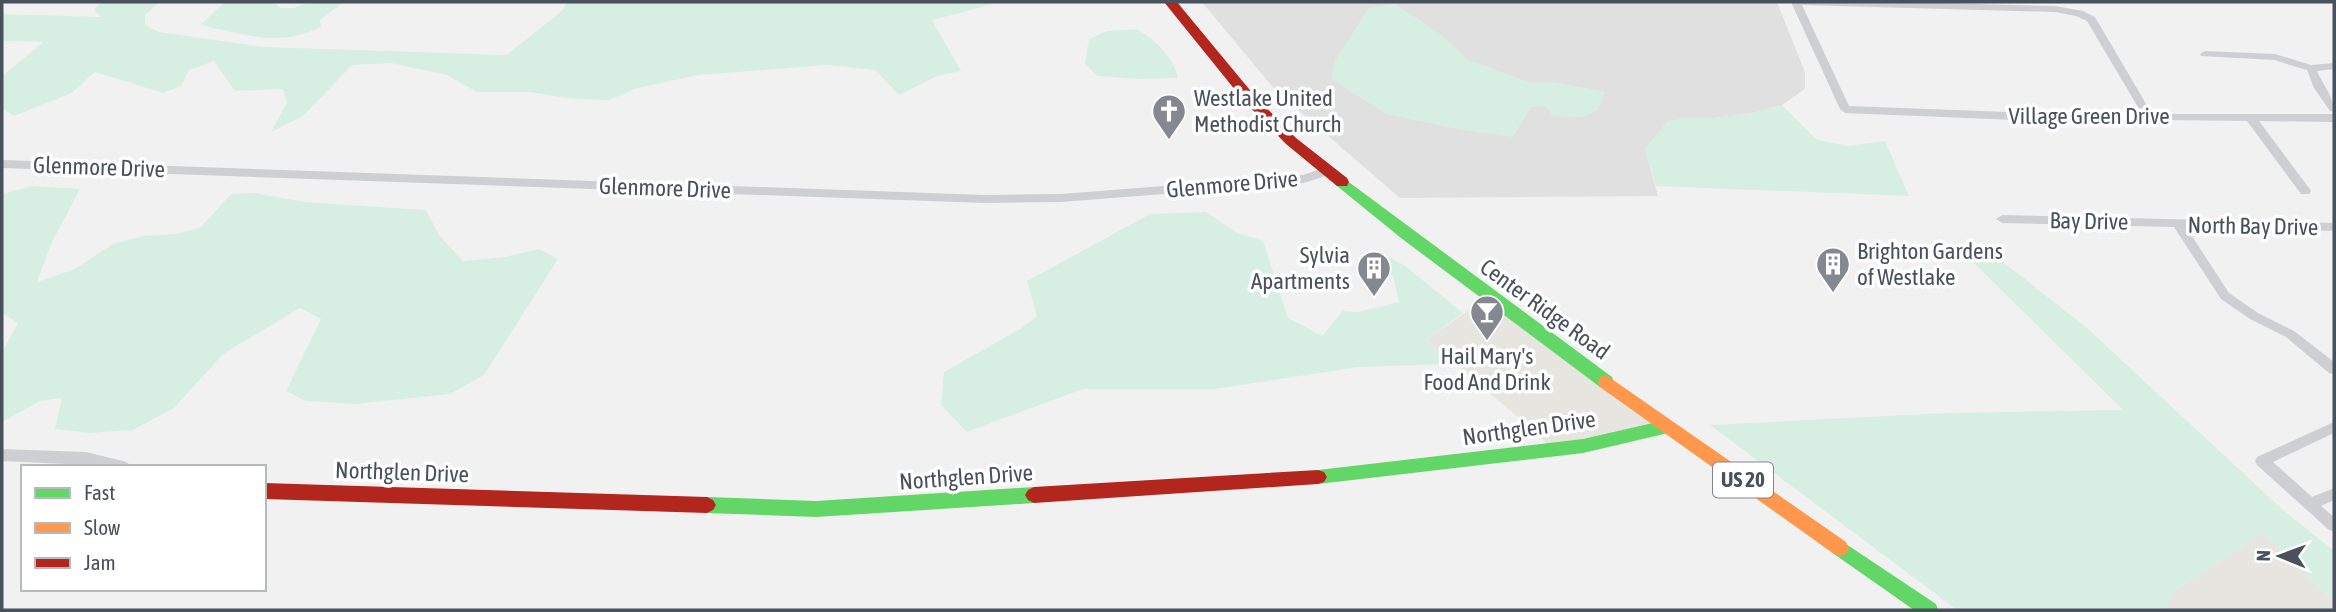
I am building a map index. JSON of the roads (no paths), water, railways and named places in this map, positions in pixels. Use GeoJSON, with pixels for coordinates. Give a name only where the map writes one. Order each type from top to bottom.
{"type":"FeatureCollection","features":[{"type":"Feature","properties":{"kind":"street","name":"Center Ridge Road"},"geometry":{"type":"LineString","coordinates":[[1170,2],[1249,98],[1291,141],[1327,171],[1428,251],[1666,427],[1929,610]]}},
{"type":"Feature","properties":{"kind":"street","name":"Village Green Drive"},"geometry":{"type":"LineString","coordinates":[[1796,2],[1845,109],[2117,120],[2149,117],[2334,118]]}},
{"type":"Feature","properties":{"kind":"street"},"geometry":{"type":"LineString","coordinates":[[1802,2],[2055,9],[2079,13],[2091,19],[2149,117]]}},
{"type":"Feature","properties":{"kind":"street"},"geometry":{"type":"LineString","coordinates":[[2205,54],[2275,57],[2311,68],[2334,66]]}},
{"type":"Feature","properties":{"kind":"street"},"geometry":{"type":"LineString","coordinates":[[2311,68],[2319,88],[2334,108]]}},
{"type":"Feature","properties":{"kind":"street"},"geometry":{"type":"LineString","coordinates":[[2250,117],[2305,191]]}},
{"type":"Feature","properties":{"kind":"street","name":"Glenmore Drive"},"geometry":{"type":"LineString","coordinates":[[2,164],[985,199],[1061,198],[1304,179],[1327,171]]}},
{"type":"Feature","properties":{"kind":"street","name":"Bay Drive"},"geometry":{"type":"LineString","coordinates":[[2002,219],[2177,223]]}},
{"type":"Feature","properties":{"kind":"street","name":"North Bay Drive"},"geometry":{"type":"LineString","coordinates":[[2177,223],[2334,227]]}},
{"type":"Feature","properties":{"kind":"street","name":"North Bay Drive"},"geometry":{"type":"LineString","coordinates":[[2177,223],[2225,296],[2254,316],[2290,334],[2334,369]]}},
{"type":"Feature","properties":{"kind":"street"},"geometry":{"type":"LineString","coordinates":[[2334,426],[2262,461],[2334,526]]}},
{"type":"Feature","properties":{"kind":"street","name":"Northglen Drive"},"geometry":{"type":"LineString","coordinates":[[266,491],[816,509],[1321,477],[1583,446],[1666,427]]}},
{"type":"Feature","properties":{"kind":"street"},"geometry":{"type":"LineString","coordinates":[[2,455],[86,458],[115,465]]}},
{"type":"Feature","properties":{"kind":"street"},"geometry":{"type":"LineString","coordinates":[[2310,504],[2334,494]]}},
{"type":"Feature","properties":{"kind":"place","name":"Westlake United Methodist Church"},"geometry":{"type":"Point","coordinates":[1169,141]}},
{"type":"Feature","properties":{"kind":"place","name":"Brighton Gardens of Westlake"},"geometry":{"type":"Point","coordinates":[1833,294]}},
{"type":"Feature","properties":{"kind":"place","name":"Sylvia Apartments"},"geometry":{"type":"Point","coordinates":[1374,298]}},
{"type":"Feature","properties":{"kind":"place","name":"Hail Mary's Food And Drink"},"geometry":{"type":"Point","coordinates":[1487,342]}}]}
